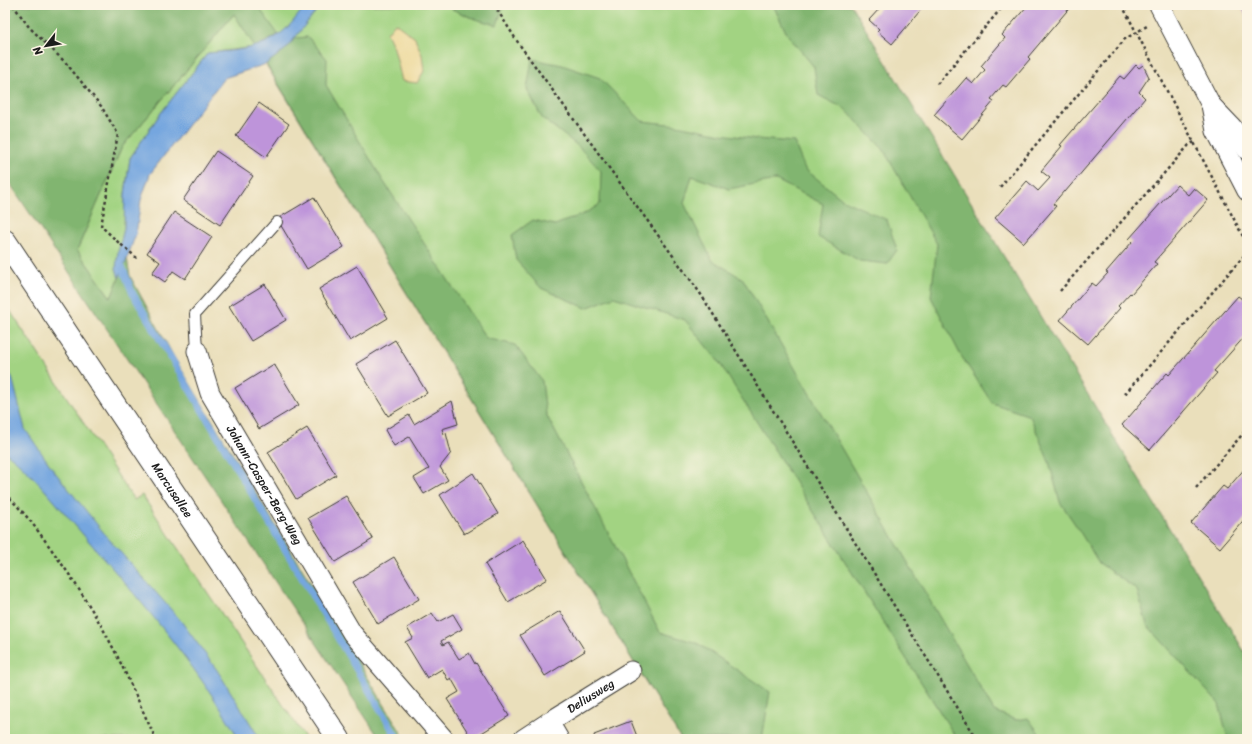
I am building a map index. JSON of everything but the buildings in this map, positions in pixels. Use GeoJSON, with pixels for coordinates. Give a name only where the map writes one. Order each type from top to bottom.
{"type":"FeatureCollection","features":[{"type":"Feature","properties":{"kind":"street"},"geometry":{"type":"LineString","coordinates":[[1162,11],[1212,105],[1232,127],[1247,150]]}},
{"type":"Feature","properties":{"kind":"street"},"geometry":{"type":"LineString","coordinates":[[1212,105],[1216,131],[1247,191]]}},
{"type":"Feature","properties":{"kind":"street","name":"Marcusallee"},"geometry":{"type":"LineString","coordinates":[[5,241],[339,739]]}},
{"type":"Feature","properties":{"kind":"street","name":"Johann-Casper-Berg-Weg"},"geometry":{"type":"LineString","coordinates":[[197,351],[210,393],[352,633],[444,739]]}},
{"type":"Feature","properties":{"kind":"street","name":"Deliusweg"},"geometry":{"type":"LineString","coordinates":[[523,739],[632,671]]}},
{"type":"Feature","properties":{"kind":"street"},"geometry":{"type":"LineString","coordinates":[[549,722],[559,739]]}},
{"type":"Feature","properties":{"kind":"lane","name":"Johann-Casper-Berg-Weg"},"geometry":{"type":"LineString","coordinates":[[197,351],[195,314],[277,222]]}},
{"type":"Feature","properties":{"kind":"path"},"geometry":{"type":"LineString","coordinates":[[13,5],[29,27],[66,63],[100,106],[118,134],[101,226],[137,258]]}},
{"type":"Feature","properties":{"kind":"path"},"geometry":{"type":"LineString","coordinates":[[494,5],[519,44],[700,293],[977,739]]}},
{"type":"Feature","properties":{"kind":"path"},"geometry":{"type":"LineString","coordinates":[[937,84],[1004,5]]}},
{"type":"Feature","properties":{"kind":"path"},"geometry":{"type":"LineString","coordinates":[[1122,5],[1247,244]]}},
{"type":"Feature","properties":{"kind":"path"},"geometry":{"type":"LineString","coordinates":[[1000,186],[1125,39],[1162,11]]}},
{"type":"Feature","properties":{"kind":"path"},"geometry":{"type":"LineString","coordinates":[[1060,291],[1189,145],[1216,131]]}},
{"type":"Feature","properties":{"kind":"path"},"geometry":{"type":"LineString","coordinates":[[1125,394],[1247,252]]}},
{"type":"Feature","properties":{"kind":"path"},"geometry":{"type":"LineString","coordinates":[[1196,488],[1247,429]]}},
{"type":"Feature","properties":{"kind":"path"},"geometry":{"type":"LineString","coordinates":[[5,494],[15,503],[41,535],[74,581],[117,655],[157,739]]}},
{"type":"Feature","properties":{"kind":"green space"},"geometry":{"type":"Polygon","coordinates":[[[5,5],[257,5],[278,34],[255,47],[234,14],[122,147],[77,250],[111,298],[127,258],[130,276],[174,357],[405,739],[380,739],[5,176],[5,5]]]}},
{"type":"Feature","properties":{"kind":"green space"},"geometry":{"type":"Polygon","coordinates":[[[229,5],[848,5],[991,242],[1247,656],[1247,739],[681,739],[255,47],[208,53],[160,114],[130,158],[125,194],[124,229],[118,252],[116,268],[119,278],[111,298],[77,250],[122,147],[234,14],[229,5]]]}},
{"type":"Feature","properties":{"kind":"green space"},"geometry":{"type":"Polygon","coordinates":[[[453,5],[504,5],[497,25],[475,19],[452,9],[453,5]]]}},
{"type":"Feature","properties":{"kind":"green space"},"geometry":{"type":"Polygon","coordinates":[[[773,5],[851,5],[1247,656],[1247,739],[1228,739],[1219,704],[1147,625],[1137,590],[1099,563],[1060,502],[1049,462],[1030,416],[992,403],[960,354],[931,297],[937,244],[883,149],[845,109],[818,95],[814,67],[787,34],[773,5]]]}},
{"type":"Feature","properties":{"kind":"green space"},"geometry":{"type":"Polygon","coordinates":[[[308,37],[327,59],[326,85],[382,179],[486,338],[515,345],[542,381],[546,414],[660,632],[697,643],[770,692],[762,739],[681,739],[266,64],[286,49],[295,38],[308,37]]]}},
{"type":"Feature","properties":{"kind":"green space"},"geometry":{"type":"Polygon","coordinates":[[[532,59],[562,65],[600,78],[642,121],[677,125],[721,134],[757,139],[794,142],[805,169],[843,200],[887,220],[897,250],[887,264],[860,261],[818,237],[823,204],[776,180],[729,189],[692,176],[684,203],[712,260],[743,279],[994,711],[1016,720],[1028,718],[1042,739],[957,739],[719,362],[685,320],[614,297],[586,308],[541,288],[516,260],[512,235],[533,220],[555,225],[586,213],[600,204],[601,171],[578,146],[542,118],[527,89],[532,59]]]}},
{"type":"Feature","properties":{"kind":"green space"},"geometry":{"type":"Polygon","coordinates":[[[5,303],[134,500],[142,495],[306,739],[5,739],[5,303]]]}},
{"type":"Feature","properties":{"kind":"sand"},"geometry":{"type":"Polygon","coordinates":[[[395,23],[415,38],[422,55],[424,71],[417,83],[402,81],[394,48],[387,33],[395,23]]]}},
{"type":"Feature","properties":{"kind":"water"},"geometry":{"type":"Polygon","coordinates":[[[306,5],[321,5],[286,49],[266,64],[224,78],[150,174],[141,200],[136,234],[119,278],[116,268],[118,252],[124,229],[125,194],[130,158],[160,114],[208,53],[241,50],[260,45],[279,35],[293,22],[306,5]]]}},
{"type":"Feature","properties":{"kind":"water"},"geometry":{"type":"Polygon","coordinates":[[[5,367],[12,377],[25,429],[54,471],[108,538],[181,621],[217,670],[260,739],[239,739],[204,684],[165,631],[44,490],[26,470],[5,452],[5,367]]]}},
{"type":"Feature","properties":{"kind":"waterway"},"geometry":{"type":"LineString","coordinates":[[121,264],[133,294],[398,739]]}}]}
